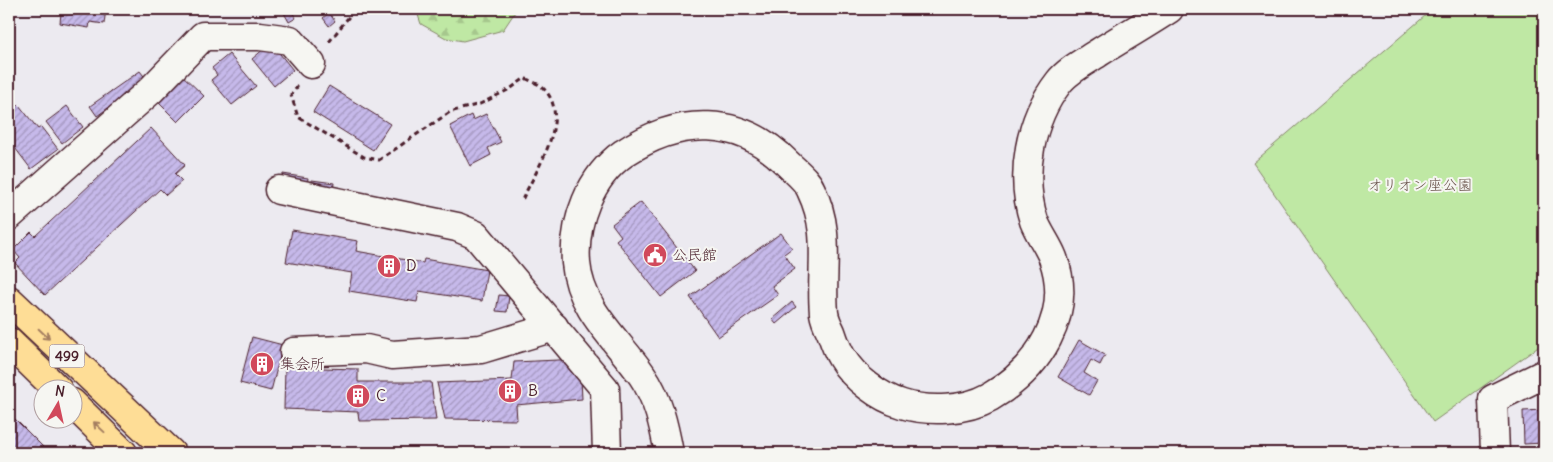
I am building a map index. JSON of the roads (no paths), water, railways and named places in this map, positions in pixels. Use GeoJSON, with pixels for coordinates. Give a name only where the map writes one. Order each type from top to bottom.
{"type":"FeatureCollection","features":[{"type":"Feature","properties":{"kind":"highway","name":"499"},"geometry":{"type":"LineString","coordinates":[[9,300],[171,453]]}},
{"type":"Feature","properties":{"kind":"highway","name":"499"},"geometry":{"type":"LineString","coordinates":[[9,342],[48,380]]}},
{"type":"Feature","properties":{"kind":"highway"},"geometry":{"type":"LineString","coordinates":[[82,413],[124,453]]}},
{"type":"Feature","properties":{"kind":"street"},"geometry":{"type":"LineString","coordinates":[[669,453],[656,402],[644,377],[594,316],[576,268],[576,240],[582,211],[593,187],[614,160],[644,140],[677,128],[708,124],[748,136],[781,156],[810,186],[824,226],[824,317],[843,360],[868,386],[888,399],[917,408],[964,407],[986,399],[1016,380],[1041,352],[1054,327],[1059,289],[1053,259],[1034,221],[1028,190],[1029,154],[1039,115],[1060,79],[1169,9]]}},
{"type":"Feature","properties":{"kind":"street"},"geometry":{"type":"LineString","coordinates":[[9,216],[151,90],[203,36],[260,36],[290,40],[311,64]]}},
{"type":"Feature","properties":{"kind":"street"},"geometry":{"type":"LineString","coordinates":[[279,190],[457,227],[476,235],[605,389],[608,453]]}},
{"type":"Feature","properties":{"kind":"street"},"geometry":{"type":"LineString","coordinates":[[294,352],[366,349],[392,356],[481,349],[554,327]]}},
{"type":"Feature","properties":{"kind":"street"},"geometry":{"type":"LineString","coordinates":[[590,371],[622,348]]}},
{"type":"Feature","properties":{"kind":"street"},"geometry":{"type":"LineString","coordinates":[[1496,453],[1494,399],[1544,374]]}},
{"type":"Feature","properties":{"kind":"place","name":"公民館"},"geometry":{"type":"Point","coordinates":[655,255]}},
{"type":"Feature","properties":{"kind":"place","name":"D"},"geometry":{"type":"Point","coordinates":[389,266]}},
{"type":"Feature","properties":{"kind":"place","name":"集会所"},"geometry":{"type":"Point","coordinates":[262,364]}},
{"type":"Feature","properties":{"kind":"place","name":"B"},"geometry":{"type":"Point","coordinates":[510,391]}},
{"type":"Feature","properties":{"kind":"place","name":"C"},"geometry":{"type":"Point","coordinates":[358,396]}},
{"type":"Feature","properties":{"kind":"park label","name":"オリオン座公園"},"geometry":{"type":"Point","coordinates":[1420,185]}}]}
